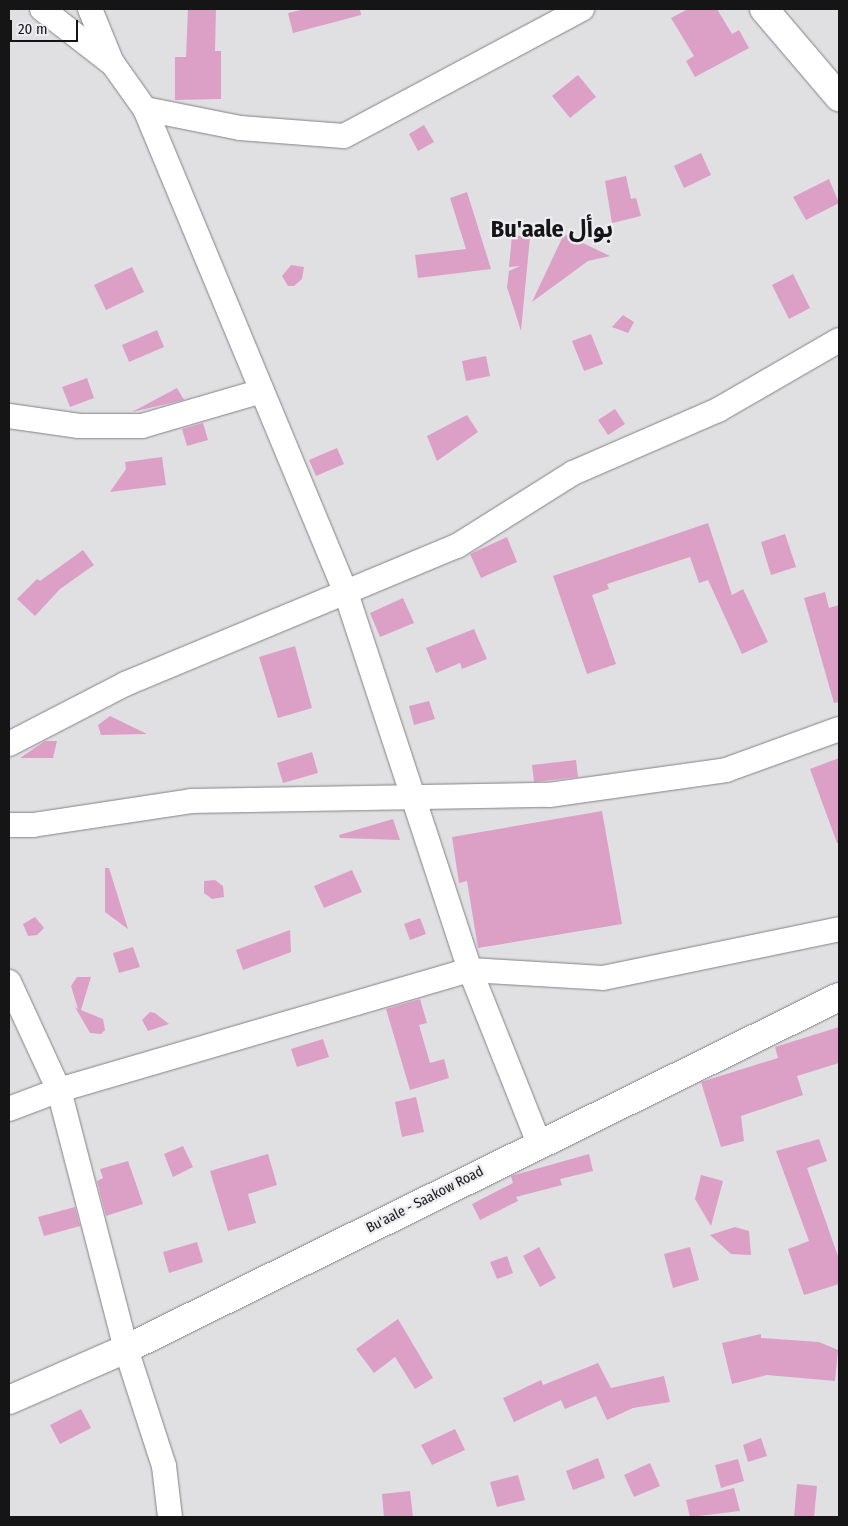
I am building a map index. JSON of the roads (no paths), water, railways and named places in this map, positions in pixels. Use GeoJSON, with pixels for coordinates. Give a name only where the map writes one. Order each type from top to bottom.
{"type":"FeatureCollection","features":[{"type":"Feature","properties":{"kind":"main road"},"geometry":{"type":"LineString","coordinates":[[764,9],[839,98]]}},
{"type":"Feature","properties":{"kind":"main road","name":"Bu'aale - Saakow Road"},"geometry":{"type":"LineString","coordinates":[[9,1400],[126,1349],[538,1143],[839,996]]}},
{"type":"Feature","properties":{"kind":"street"},"geometry":{"type":"LineString","coordinates":[[42,9],[113,64]]}},
{"type":"Feature","properties":{"kind":"street"},"geometry":{"type":"LineString","coordinates":[[90,9],[113,64],[145,109],[346,593],[470,970],[538,1143]]}},
{"type":"Feature","properties":{"kind":"street"},"geometry":{"type":"LineString","coordinates":[[145,109],[240,128],[344,136],[582,9]]}},
{"type":"Feature","properties":{"kind":"street"},"geometry":{"type":"LineString","coordinates":[[9,744],[125,684],[456,546],[573,473],[718,410],[839,340]]}},
{"type":"Feature","properties":{"kind":"street"},"geometry":{"type":"LineString","coordinates":[[9,416],[79,426],[142,426],[262,391]]}},
{"type":"Feature","properties":{"kind":"street"},"geometry":{"type":"LineString","coordinates":[[9,825],[33,825],[190,801],[549,795],[726,770],[839,729]]}},
{"type":"Feature","properties":{"kind":"street"},"geometry":{"type":"LineString","coordinates":[[9,1109],[59,1090],[470,970],[603,978],[839,929]]}},
{"type":"Feature","properties":{"kind":"street"},"geometry":{"type":"LineString","coordinates":[[9,982],[59,1090],[126,1349],[164,1466],[170,1517]]}},
{"type":"Feature","properties":{"kind":"district","name":"Bu'aale بوأل"},"geometry":{"type":"Point","coordinates":[552,230]}}]}
